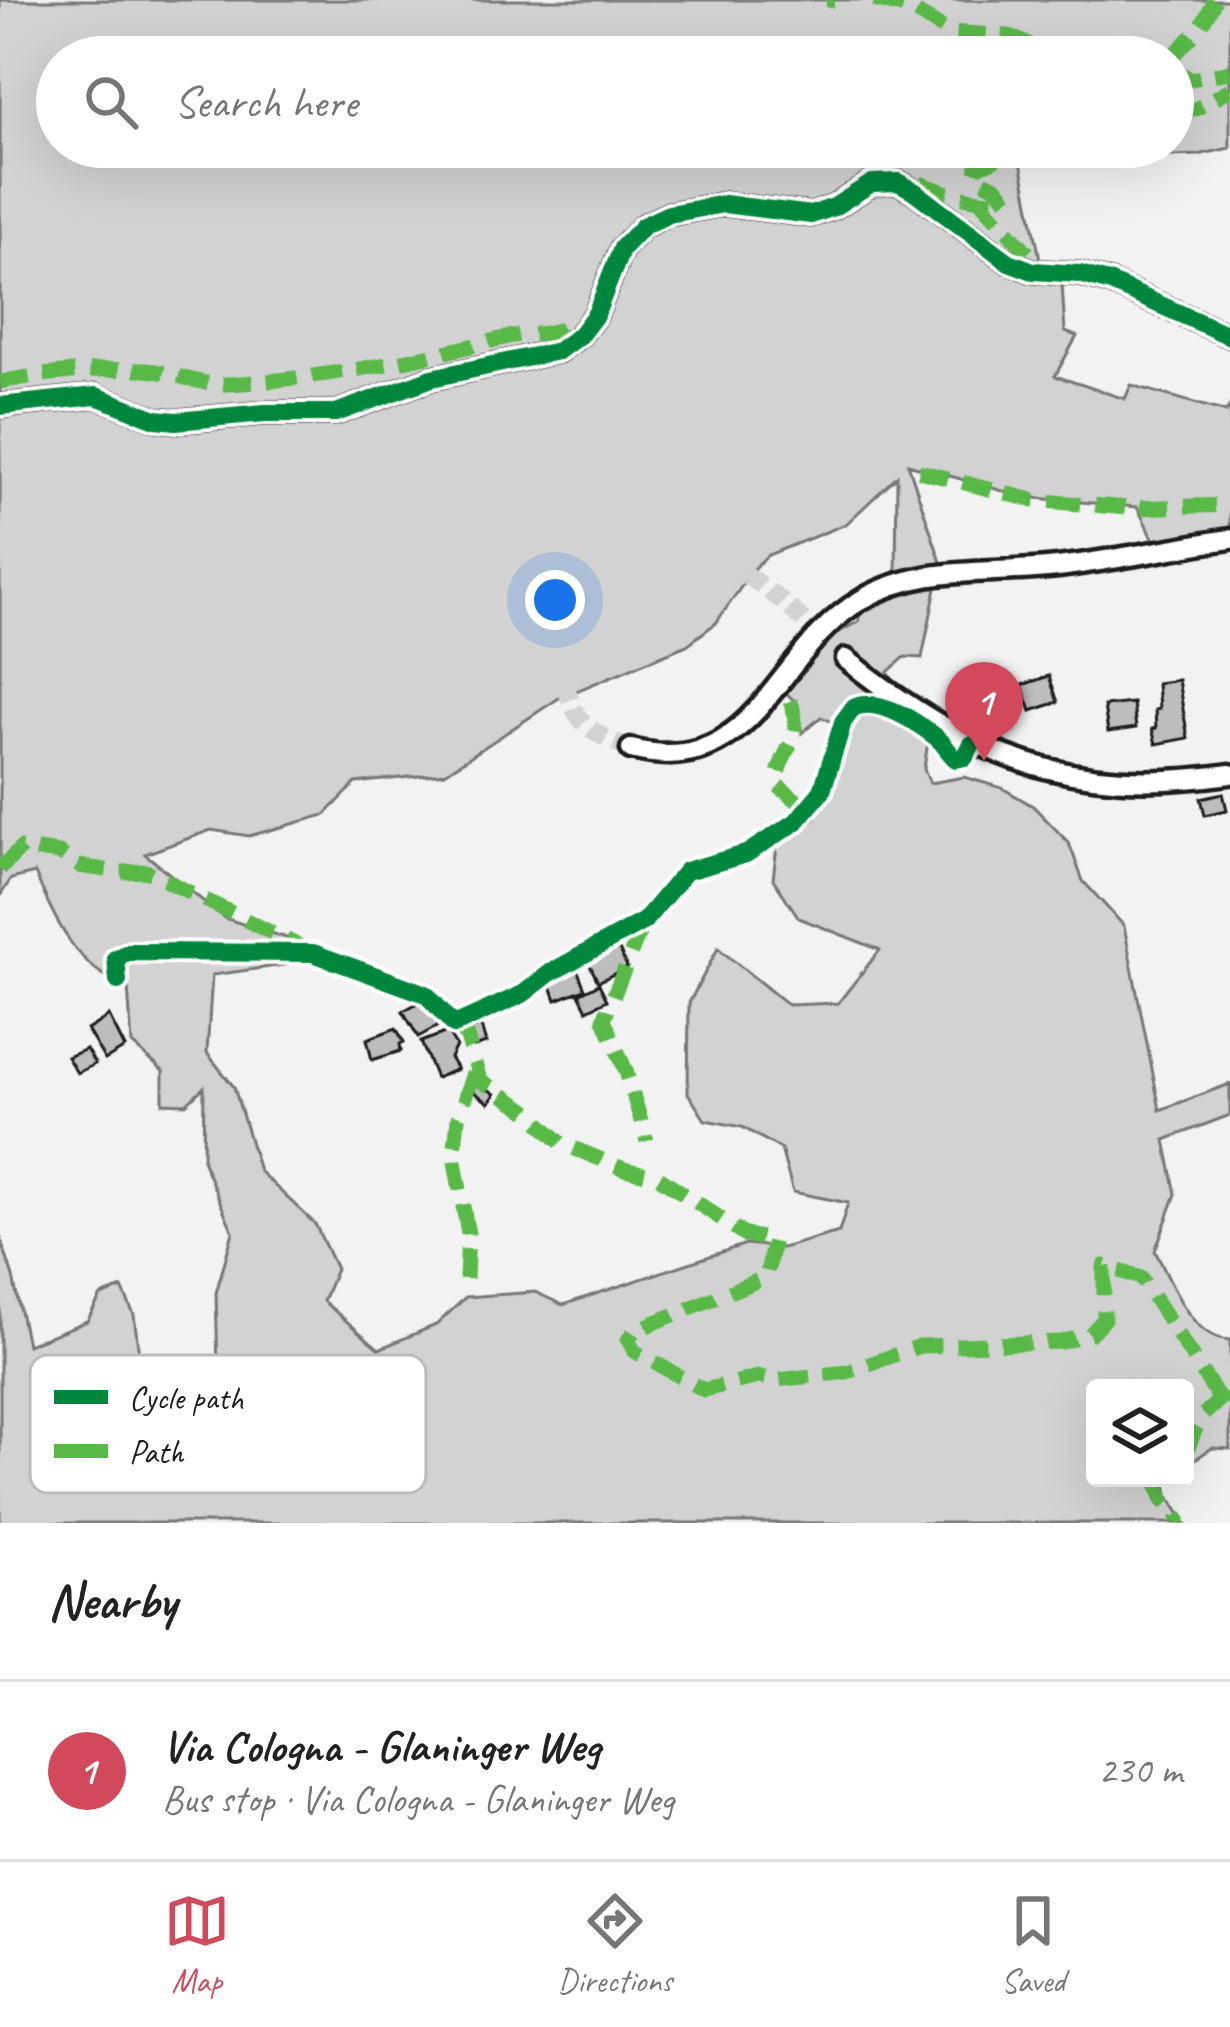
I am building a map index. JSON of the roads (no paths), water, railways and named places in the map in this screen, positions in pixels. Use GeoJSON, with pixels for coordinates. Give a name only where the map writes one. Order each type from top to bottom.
{"type":"FeatureCollection","features":[{"type":"Feature","properties":{"kind":"street"},"geometry":{"type":"LineString","coordinates":[[0,406],[96,397],[156,419],[176,421],[349,410],[432,378],[558,350],[589,325],[616,257],[651,220],[711,205],[812,215],[834,207],[866,185],[884,181],[914,191],[1009,262],[1033,271],[1080,274],[1111,283],[1230,336]]}},
{"type":"Feature","properties":{"kind":"street"},"geometry":{"type":"LineString","coordinates":[[631,749],[672,756],[707,749],[724,740],[754,714],[826,625],[862,599],[902,581],[936,573],[1084,564],[1230,539]]}},
{"type":"Feature","properties":{"kind":"street"},"geometry":{"type":"LineString","coordinates":[[845,659],[907,707],[971,744],[1033,766],[1085,776],[1162,780],[1230,774]]}},
{"type":"Feature","properties":{"kind":"street"},"geometry":{"type":"LineString","coordinates":[[118,981],[116,958],[130,952],[313,953],[426,994],[454,1025],[523,994],[550,973],[644,920],[686,872],[758,848],[796,822],[822,791],[843,722],[854,707],[869,703],[884,707],[938,738],[956,758],[964,757],[971,744]]}},
{"type":"Feature","properties":{"kind":"tunnel"},"geometry":{"type":"LineString","coordinates":[[631,749],[594,731],[575,711],[564,678],[562,637],[569,609],[585,586],[606,568],[632,557],[692,554],[739,571],[772,593],[846,659]]}},
{"type":"Feature","properties":{"kind":"place","name":"Via Cologna - Glaninger Weg"},"geometry":{"type":"Point","coordinates":[984,761]}}]}
